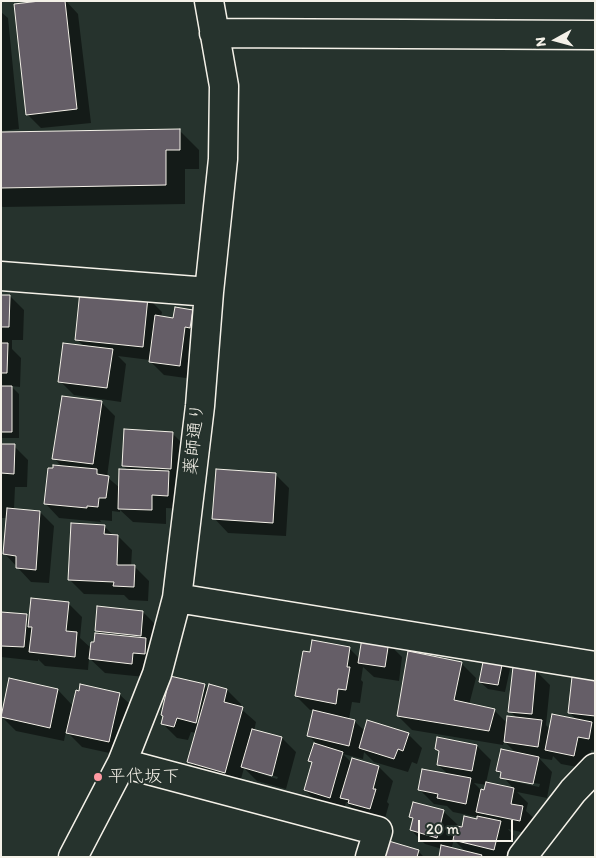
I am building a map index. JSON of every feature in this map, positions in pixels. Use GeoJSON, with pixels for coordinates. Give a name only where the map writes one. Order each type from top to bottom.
{"type":"FeatureCollection","features":[{"type":"Feature","properties":{"kind":"street","name":"薬師通り"},"geometry":{"type":"LineString","coordinates":[[73,857],[122,763],[157,674],[177,598],[200,406],[209,292],[223,159],[224,86],[209,1]]}},
{"type":"Feature","properties":{"kind":"street"},"geometry":{"type":"LineString","coordinates":[[214,33],[595,35]]}},
{"type":"Feature","properties":{"kind":"street"},"geometry":{"type":"LineString","coordinates":[[1,276],[209,292]]}},
{"type":"Feature","properties":{"kind":"street"},"geometry":{"type":"LineString","coordinates":[[177,598],[595,666]]}},
{"type":"Feature","properties":{"kind":"street"},"geometry":{"type":"LineString","coordinates":[[122,763],[378,831],[370,857]]}},
{"type":"Feature","properties":{"kind":"street"},"geometry":{"type":"LineString","coordinates":[[522,857],[573,791],[595,768]]}},
{"type":"Feature","properties":{"kind":"building"},"geometry":{"type":"Polygon","coordinates":[[[65,1],[77,109],[26,115],[14,4],[65,1]]]}},
{"type":"Feature","properties":{"kind":"building"},"geometry":{"type":"Polygon","coordinates":[[[180,129],[180,150],[166,150],[166,185],[1,188],[1,132],[180,129]]]}},
{"type":"Feature","properties":{"kind":"building"},"geometry":{"type":"Polygon","coordinates":[[[80,291],[148,297],[143,347],[75,340],[80,291]]]}},
{"type":"Feature","properties":{"kind":"building"},"geometry":{"type":"Polygon","coordinates":[[[1,295],[10,295],[9,327],[1,327],[1,295]]]}},
{"type":"Feature","properties":{"kind":"building"},"geometry":{"type":"Polygon","coordinates":[[[175,307],[193,310],[190,328],[185,327],[180,366],[149,362],[155,315],[173,318],[175,307]]]}},
{"type":"Feature","properties":{"kind":"building"},"geometry":{"type":"Polygon","coordinates":[[[1,343],[8,343],[7,373],[1,373],[1,343]]]}},
{"type":"Feature","properties":{"kind":"building"},"geometry":{"type":"Polygon","coordinates":[[[63,343],[113,349],[107,388],[58,382],[63,343]]]}},
{"type":"Feature","properties":{"kind":"building"},"geometry":{"type":"Polygon","coordinates":[[[1,386],[12,386],[12,432],[1,432],[1,386]]]}},
{"type":"Feature","properties":{"kind":"building"},"geometry":{"type":"Polygon","coordinates":[[[62,396],[102,401],[93,464],[52,459],[62,396]]]}},
{"type":"Feature","properties":{"kind":"building"},"geometry":{"type":"Polygon","coordinates":[[[124,429],[173,432],[171,469],[122,466],[124,429]]]}},
{"type":"Feature","properties":{"kind":"building"},"geometry":{"type":"Polygon","coordinates":[[[1,444],[15,444],[14,474],[1,473],[1,444]]]}},
{"type":"Feature","properties":{"kind":"building"},"geometry":{"type":"Polygon","coordinates":[[[53,465],[97,469],[97,474],[109,476],[106,498],[99,498],[98,507],[87,506],[87,508],[44,504],[48,468],[53,468],[53,465]]]}},
{"type":"Feature","properties":{"kind":"building"},"geometry":{"type":"Polygon","coordinates":[[[119,469],[169,471],[168,496],[152,495],[152,510],[118,509],[119,469]]]}},
{"type":"Feature","properties":{"kind":"building"},"geometry":{"type":"Polygon","coordinates":[[[216,469],[276,473],[273,523],[212,519],[216,469]]]}},
{"type":"Feature","properties":{"kind":"building"},"geometry":{"type":"Polygon","coordinates":[[[7,508],[40,511],[36,570],[16,568],[16,556],[3,554],[7,508]]]}},
{"type":"Feature","properties":{"kind":"building"},"geometry":{"type":"Polygon","coordinates":[[[71,523],[105,525],[104,534],[118,535],[117,565],[135,565],[134,587],[113,586],[114,582],[68,580],[71,523]]]}},
{"type":"Feature","properties":{"kind":"building"},"geometry":{"type":"Polygon","coordinates":[[[31,598],[69,602],[66,631],[77,632],[75,657],[29,652],[32,627],[28,627],[31,598]]]}},
{"type":"Feature","properties":{"kind":"building"},"geometry":{"type":"Polygon","coordinates":[[[97,606],[143,611],[141,636],[95,631],[97,606]]]}},
{"type":"Feature","properties":{"kind":"building"},"geometry":{"type":"Polygon","coordinates":[[[1,612],[27,614],[24,647],[1,646],[1,612]]]}},
{"type":"Feature","properties":{"kind":"building"},"geometry":{"type":"Polygon","coordinates":[[[95,633],[146,638],[145,654],[133,653],[132,664],[89,659],[91,642],[94,642],[95,633]]]}},
{"type":"Feature","properties":{"kind":"building"},"geometry":{"type":"Polygon","coordinates":[[[362,638],[389,641],[385,667],[358,663],[362,638]]]}},
{"type":"Feature","properties":{"kind":"building"},"geometry":{"type":"Polygon","coordinates":[[[312,640],[350,647],[347,667],[350,667],[346,690],[338,689],[336,704],[295,696],[303,651],[310,652],[312,640]]]}},
{"type":"Feature","properties":{"kind":"building"},"geometry":{"type":"Polygon","coordinates":[[[408,651],[462,662],[454,700],[495,709],[489,731],[397,716],[408,651]]]}},
{"type":"Feature","properties":{"kind":"building"},"geometry":{"type":"Polygon","coordinates":[[[484,657],[503,660],[498,685],[479,682],[484,657]]]}},
{"type":"Feature","properties":{"kind":"building"},"geometry":{"type":"Polygon","coordinates":[[[513,667],[536,669],[532,714],[508,712],[513,667]]]}},
{"type":"Feature","properties":{"kind":"building"},"geometry":{"type":"Polygon","coordinates":[[[170,676],[205,684],[196,723],[177,718],[174,727],[161,724],[163,716],[161,715],[170,676]]]}},
{"type":"Feature","properties":{"kind":"building"},"geometry":{"type":"Polygon","coordinates":[[[572,677],[595,680],[595,716],[568,713],[572,677]]]}},
{"type":"Feature","properties":{"kind":"building"},"geometry":{"type":"Polygon","coordinates":[[[9,678],[58,689],[50,728],[1,717],[9,678]]]}},
{"type":"Feature","properties":{"kind":"building"},"geometry":{"type":"Polygon","coordinates":[[[80,684],[120,693],[109,742],[66,733],[76,690],[79,691],[80,684]]]}},
{"type":"Feature","properties":{"kind":"building"},"geometry":{"type":"Polygon","coordinates":[[[209,684],[227,689],[224,702],[243,707],[225,773],[187,762],[209,684]]]}},
{"type":"Feature","properties":{"kind":"building"},"geometry":{"type":"Polygon","coordinates":[[[313,710],[355,720],[349,746],[307,736],[313,710]]]}},
{"type":"Feature","properties":{"kind":"building"},"geometry":{"type":"Polygon","coordinates":[[[552,714],[592,722],[589,739],[578,737],[574,756],[545,750],[552,714]]]}},
{"type":"Feature","properties":{"kind":"building"},"geometry":{"type":"Polygon","coordinates":[[[507,716],[542,720],[538,747],[504,742],[507,716]]]}},
{"type":"Feature","properties":{"kind":"building"},"geometry":{"type":"Polygon","coordinates":[[[367,720],[409,733],[403,751],[398,749],[394,759],[359,748],[367,720]]]}},
{"type":"Feature","properties":{"kind":"building"},"geometry":{"type":"Polygon","coordinates":[[[252,729],[282,737],[272,776],[241,767],[252,729]]]}},
{"type":"Feature","properties":{"kind":"building"},"geometry":{"type":"Polygon","coordinates":[[[437,737],[477,745],[472,771],[437,765],[439,751],[435,749],[437,737]]]}},
{"type":"Feature","properties":{"kind":"building"},"geometry":{"type":"Polygon","coordinates":[[[314,743],[343,752],[330,798],[304,790],[312,762],[308,761],[314,743]]]}},
{"type":"Feature","properties":{"kind":"building"},"geometry":{"type":"Polygon","coordinates":[[[501,749],[539,757],[533,784],[500,778],[501,772],[496,771],[501,749]]]}},
{"type":"Feature","properties":{"kind":"building"},"geometry":{"type":"Polygon","coordinates":[[[352,758],[379,766],[373,789],[376,789],[370,809],[348,803],[349,800],[340,798],[352,758]]]}},
{"type":"Feature","properties":{"kind":"building"},"geometry":{"type":"Polygon","coordinates":[[[422,769],[471,778],[466,804],[437,798],[438,794],[418,790],[422,769]]]}},
{"type":"Feature","properties":{"kind":"building"},"geometry":{"type":"Polygon","coordinates":[[[486,782],[514,788],[511,804],[523,806],[520,821],[476,812],[481,789],[484,790],[486,782]]]}},
{"type":"Feature","properties":{"kind":"building"},"geometry":{"type":"Polygon","coordinates":[[[413,802],[444,810],[437,838],[410,830],[413,818],[409,817],[413,802]]]}},
{"type":"Feature","properties":{"kind":"building"},"geometry":{"type":"Polygon","coordinates":[[[464,816],[477,819],[477,816],[501,821],[494,850],[453,840],[456,826],[462,827],[464,816]]]}},
{"type":"Feature","properties":{"kind":"building"},"geometry":{"type":"Polygon","coordinates":[[[382,839],[419,850],[417,857],[377,857],[382,839]]]}},
{"type":"Feature","properties":{"kind":"building"},"geometry":{"type":"Polygon","coordinates":[[[441,845],[482,855],[481,857],[439,857],[441,845]]]}},
{"type":"Feature","properties":{"kind":"place","name":"平代坂下"},"geometry":{"type":"Point","coordinates":[98,777]}}]}
